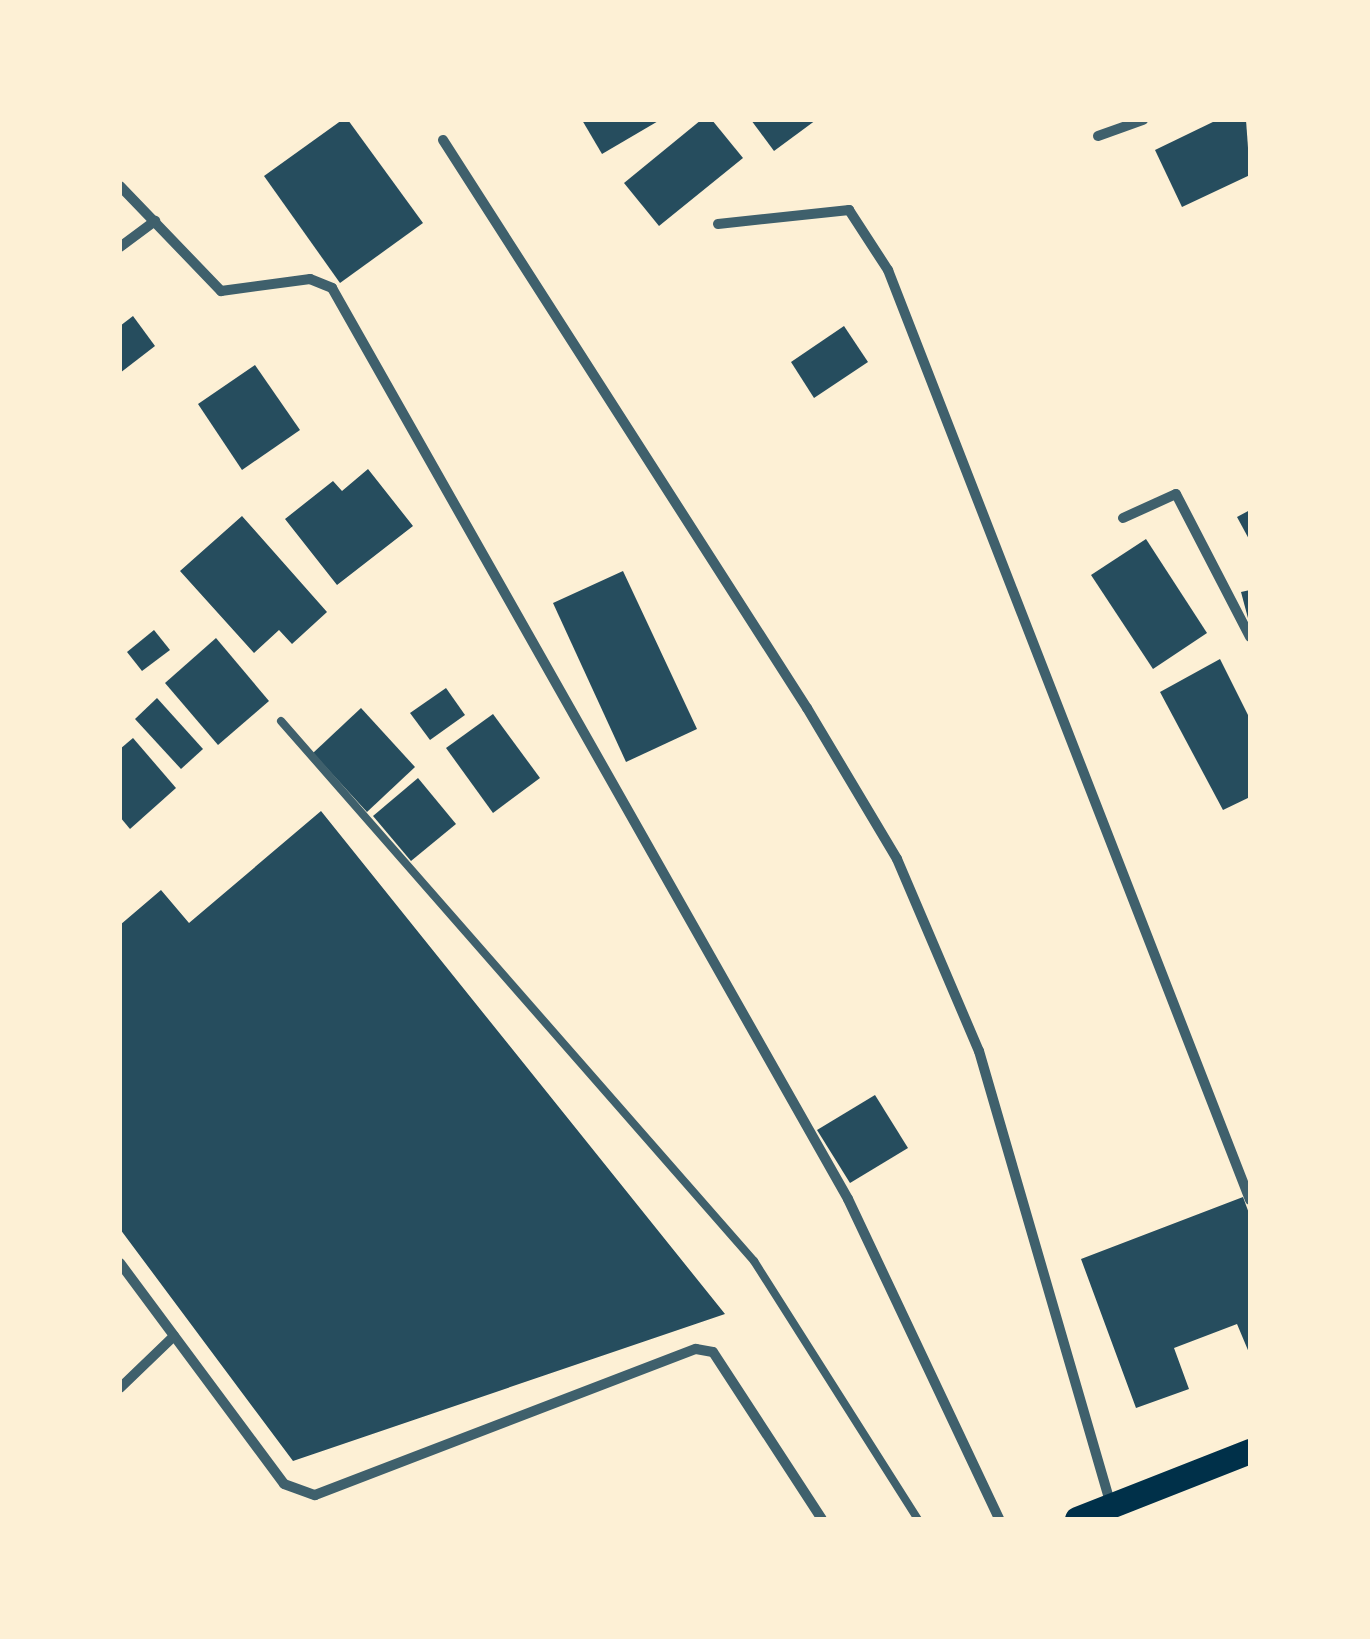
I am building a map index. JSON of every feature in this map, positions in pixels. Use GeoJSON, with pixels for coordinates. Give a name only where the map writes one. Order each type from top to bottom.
{"type":"FeatureCollection","features":[{"type":"Feature","properties":{"kind":"main road"},"geometry":{"type":"LineString","coordinates":[[1076,1519],[1250,1451]]}},
{"type":"Feature","properties":{"kind":"street"},"geometry":{"type":"LineString","coordinates":[[1098,136],[1143,120]]}},
{"type":"Feature","properties":{"kind":"street"},"geometry":{"type":"LineString","coordinates":[[442,140],[807,708],[898,859],[979,1051],[1111,1506]]}},
{"type":"Feature","properties":{"kind":"street"},"geometry":{"type":"LineString","coordinates":[[120,186],[221,291],[310,279],[332,288],[848,1200],[999,1519]]}},
{"type":"Feature","properties":{"kind":"street"},"geometry":{"type":"LineString","coordinates":[[718,224],[849,210],[888,270],[1250,1200]]}},
{"type":"Feature","properties":{"kind":"street"},"geometry":{"type":"LineString","coordinates":[[120,247],[156,220]]}},
{"type":"Feature","properties":{"kind":"street"},"geometry":{"type":"LineString","coordinates":[[1123,518],[1176,494],[1250,637]]}},
{"type":"Feature","properties":{"kind":"street"},"geometry":{"type":"LineString","coordinates":[[120,1263],[284,1484],[315,1495],[696,1348],[713,1352],[822,1519]]}},
{"type":"Feature","properties":{"kind":"street"},"geometry":{"type":"LineString","coordinates":[[120,1388],[174,1336]]}},
{"type":"Feature","properties":{"kind":"lane"},"geometry":{"type":"LineString","coordinates":[[280,722],[754,1261],[918,1519]]}},
{"type":"Feature","properties":{"kind":"building"},"geometry":{"type":"Polygon","coordinates":[[[342,120],[348,120],[423,223],[340,283],[264,176],[342,120]]]}},
{"type":"Feature","properties":{"kind":"building"},"geometry":{"type":"Polygon","coordinates":[[[582,120],[660,120],[602,154],[582,120]]]}},
{"type":"Feature","properties":{"kind":"building"},"geometry":{"type":"Polygon","coordinates":[[[701,120],[712,120],[743,158],[659,226],[624,183],[701,120]]]}},
{"type":"Feature","properties":{"kind":"building"},"geometry":{"type":"Polygon","coordinates":[[[751,120],[816,120],[774,151],[751,120]]]}},
{"type":"Feature","properties":{"kind":"building"},"geometry":{"type":"Polygon","coordinates":[[[1217,120],[1246,120],[1250,175],[1182,207],[1155,150],[1217,120]]]}},
{"type":"Feature","properties":{"kind":"building"},"geometry":{"type":"Polygon","coordinates":[[[133,316],[155,346],[120,373],[120,326],[133,316]]]}},
{"type":"Feature","properties":{"kind":"building"},"geometry":{"type":"Polygon","coordinates":[[[844,326],[868,362],[814,398],[791,362],[844,326]]]}},
{"type":"Feature","properties":{"kind":"building"},"geometry":{"type":"Polygon","coordinates":[[[255,365],[300,430],[242,470],[198,404],[255,365]]]}},
{"type":"Feature","properties":{"kind":"building"},"geometry":{"type":"Polygon","coordinates":[[[368,469],[413,526],[337,585],[285,519],[333,481],[342,491],[368,469]]]}},
{"type":"Feature","properties":{"kind":"building"},"geometry":{"type":"Polygon","coordinates":[[[1250,510],[1250,541],[1237,517],[1250,510]]]}},
{"type":"Feature","properties":{"kind":"building"},"geometry":{"type":"Polygon","coordinates":[[[242,516],[327,612],[292,644],[279,630],[254,653],[180,571],[242,516]]]}},
{"type":"Feature","properties":{"kind":"building"},"geometry":{"type":"Polygon","coordinates":[[[1146,539],[1207,633],[1153,669],[1091,575],[1146,539]]]}},
{"type":"Feature","properties":{"kind":"building"},"geometry":{"type":"Polygon","coordinates":[[[623,571],[697,729],[626,762],[553,603],[623,571]]]}},
{"type":"Feature","properties":{"kind":"building"},"geometry":{"type":"Polygon","coordinates":[[[1250,590],[1250,621],[1249,622],[1241,592],[1250,590]]]}},
{"type":"Feature","properties":{"kind":"building"},"geometry":{"type":"Polygon","coordinates":[[[154,630],[170,650],[142,671],[127,652],[154,630]]]}},
{"type":"Feature","properties":{"kind":"building"},"geometry":{"type":"Polygon","coordinates":[[[216,638],[269,701],[218,745],[165,683],[216,638]]]}},
{"type":"Feature","properties":{"kind":"building"},"geometry":{"type":"Polygon","coordinates":[[[1220,659],[1250,719],[1250,797],[1223,810],[1160,692],[1220,659]]]}},
{"type":"Feature","properties":{"kind":"building"},"geometry":{"type":"Polygon","coordinates":[[[446,688],[465,715],[430,740],[410,713],[446,688]]]}},
{"type":"Feature","properties":{"kind":"building"},"geometry":{"type":"Polygon","coordinates":[[[157,698],[203,749],[181,769],[135,719],[157,698]]]}},
{"type":"Feature","properties":{"kind":"building"},"geometry":{"type":"Polygon","coordinates":[[[361,708],[415,767],[367,812],[313,753],[361,708]]]}},
{"type":"Feature","properties":{"kind":"building"},"geometry":{"type":"Polygon","coordinates":[[[493,714],[540,778],[493,813],[446,748],[493,714]]]}},
{"type":"Feature","properties":{"kind":"building"},"geometry":{"type":"Polygon","coordinates":[[[133,738],[176,788],[130,829],[120,817],[120,749],[133,738]]]}},
{"type":"Feature","properties":{"kind":"building"},"geometry":{"type":"Polygon","coordinates":[[[418,778],[456,824],[411,861],[373,816],[418,778]]]}},
{"type":"Feature","properties":{"kind":"building"},"geometry":{"type":"Polygon","coordinates":[[[321,811],[725,1314],[293,1461],[120,1229],[120,925],[161,890],[189,923],[321,811]]]}},
{"type":"Feature","properties":{"kind":"building"},"geometry":{"type":"Polygon","coordinates":[[[875,1095],[908,1148],[850,1183],[817,1130],[875,1095]]]}},
{"type":"Feature","properties":{"kind":"building"},"geometry":{"type":"Polygon","coordinates":[[[1243,1197],[1250,1216],[1250,1355],[1237,1324],[1174,1348],[1189,1389],[1136,1408],[1081,1259],[1243,1197]]]}}]}
